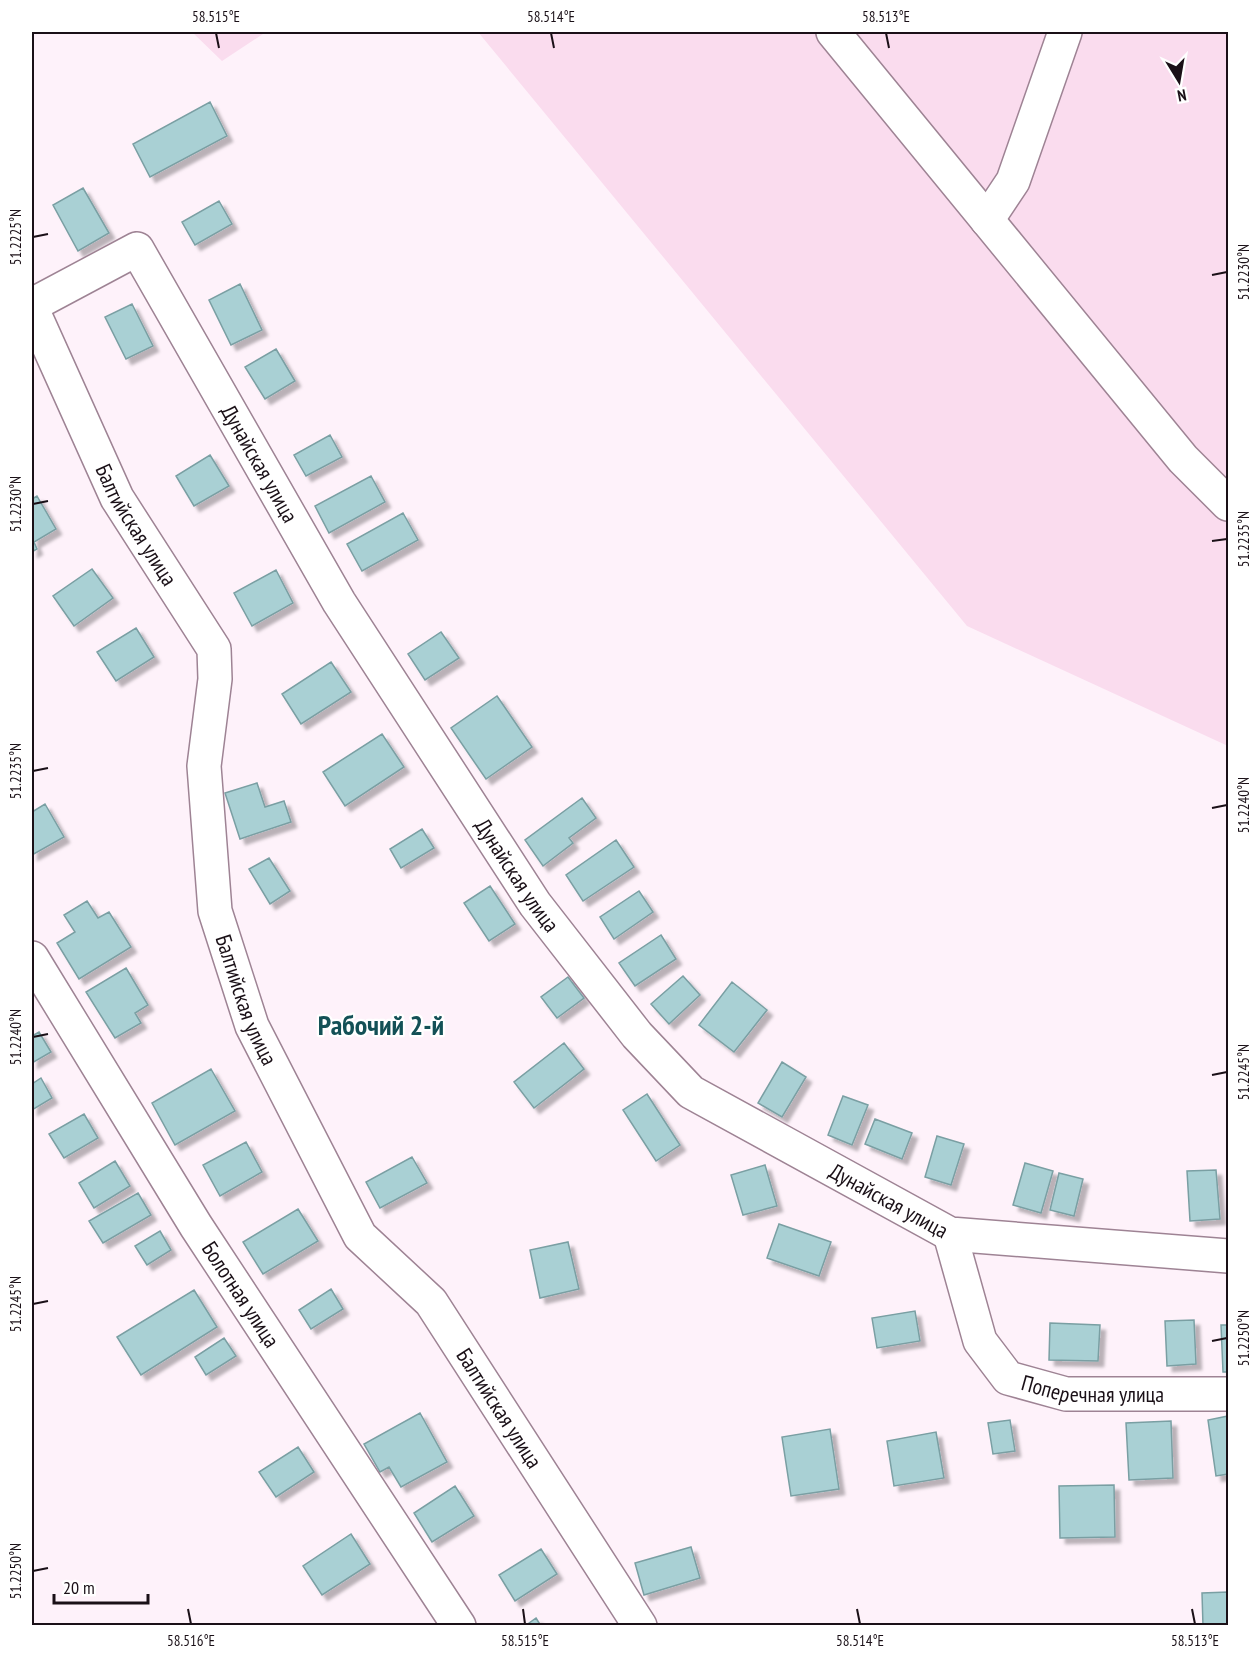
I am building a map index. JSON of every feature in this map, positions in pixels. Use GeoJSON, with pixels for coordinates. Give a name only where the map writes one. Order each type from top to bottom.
{"type":"FeatureCollection","features":[{"type":"Feature","properties":{"kind":"street"},"geometry":{"type":"LineString","coordinates":[[833,32],[1183,459],[1224,487]]}},
{"type":"Feature","properties":{"kind":"street"},"geometry":{"type":"LineString","coordinates":[[987,220],[1013,181],[1065,32]]}},
{"type":"Feature","properties":{"kind":"street","name":"Дунайская улица"},"geometry":{"type":"LineString","coordinates":[[32,307],[137,249],[339,602],[535,904],[637,1035],[691,1092],[950,1234],[1228,1256]]}},
{"type":"Feature","properties":{"kind":"street","name":"Балтийская улица"},"geometry":{"type":"LineString","coordinates":[[32,307],[117,498],[214,649],[215,679],[204,766],[215,911],[252,1026],[360,1236],[431,1302],[640,1626]]}},
{"type":"Feature","properties":{"kind":"street","name":"Болотная улица"},"geometry":{"type":"LineString","coordinates":[[32,958],[196,1226],[459,1626]]}},
{"type":"Feature","properties":{"kind":"street","name":"Поперечная улица"},"geometry":{"type":"LineString","coordinates":[[950,1234],[980,1341],[1008,1378],[1066,1394],[1228,1394]]}},
{"type":"Feature","properties":{"kind":"shaded area"},"geometry":{"type":"Polygon","coordinates":[[[192,32],[266,32],[222,61],[192,32]]]}},
{"type":"Feature","properties":{"kind":"shaded area"},"geometry":{"type":"Polygon","coordinates":[[[478,32],[1228,32],[1228,746],[967,626],[478,32]]]}},
{"type":"Feature","properties":{"kind":"building"},"geometry":{"type":"Polygon","coordinates":[[[210,102],[227,136],[150,177],[133,144],[210,102]]]}},
{"type":"Feature","properties":{"kind":"building"},"geometry":{"type":"Polygon","coordinates":[[[83,188],[109,233],[78,251],[53,205],[83,188]]]}},
{"type":"Feature","properties":{"kind":"building"},"geometry":{"type":"Polygon","coordinates":[[[219,201],[232,224],[195,245],[182,222],[219,201]]]}},
{"type":"Feature","properties":{"kind":"building"},"geometry":{"type":"Polygon","coordinates":[[[240,284],[262,330],[231,345],[209,300],[240,284]]]}},
{"type":"Feature","properties":{"kind":"building"},"geometry":{"type":"Polygon","coordinates":[[[132,304],[153,346],[126,359],[105,317],[132,304]]]}},
{"type":"Feature","properties":{"kind":"building"},"geometry":{"type":"Polygon","coordinates":[[[276,349],[295,381],[265,399],[245,367],[276,349]]]}},
{"type":"Feature","properties":{"kind":"building"},"geometry":{"type":"Polygon","coordinates":[[[330,435],[342,457],[306,476],[294,455],[330,435]]]}},
{"type":"Feature","properties":{"kind":"building"},"geometry":{"type":"Polygon","coordinates":[[[210,455],[229,486],[194,506],[176,476],[210,455]]]}},
{"type":"Feature","properties":{"kind":"building"},"geometry":{"type":"Polygon","coordinates":[[[371,476],[385,502],[329,533],[315,506],[371,476]]]}},
{"type":"Feature","properties":{"kind":"building"},"geometry":{"type":"Polygon","coordinates":[[[37,496],[56,529],[34,542],[37,549],[32,552],[32,499],[37,496]]]}},
{"type":"Feature","properties":{"kind":"building"},"geometry":{"type":"Polygon","coordinates":[[[403,513],[418,540],[362,571],[347,544],[403,513]]]}},
{"type":"Feature","properties":{"kind":"building"},"geometry":{"type":"Polygon","coordinates":[[[92,569],[113,598],[74,626],[53,596],[92,569]]]}},
{"type":"Feature","properties":{"kind":"building"},"geometry":{"type":"Polygon","coordinates":[[[276,570],[293,603],[252,626],[234,593],[276,570]]]}},
{"type":"Feature","properties":{"kind":"building"},"geometry":{"type":"Polygon","coordinates":[[[136,628],[154,657],[116,681],[97,652],[136,628]]]}},
{"type":"Feature","properties":{"kind":"building"},"geometry":{"type":"Polygon","coordinates":[[[441,632],[459,658],[425,680],[408,654],[441,632]]]}},
{"type":"Feature","properties":{"kind":"building"},"geometry":{"type":"Polygon","coordinates":[[[331,662],[351,692],[301,724],[282,694],[331,662]]]}},
{"type":"Feature","properties":{"kind":"building"},"geometry":{"type":"Polygon","coordinates":[[[497,696],[532,747],[486,779],[451,728],[497,696]]]}},
{"type":"Feature","properties":{"kind":"building"},"geometry":{"type":"Polygon","coordinates":[[[382,734],[404,767],[345,806],[323,772],[382,734]]]}},
{"type":"Feature","properties":{"kind":"building"},"geometry":{"type":"Polygon","coordinates":[[[257,783],[265,807],[284,801],[291,822],[240,839],[225,793],[257,783]]]}},
{"type":"Feature","properties":{"kind":"building"},"geometry":{"type":"Polygon","coordinates":[[[582,798],[596,818],[569,838],[573,843],[543,866],[525,840],[582,798]]]}},
{"type":"Feature","properties":{"kind":"building"},"geometry":{"type":"Polygon","coordinates":[[[45,804],[64,837],[32,855],[32,812],[45,804]]]}},
{"type":"Feature","properties":{"kind":"building"},"geometry":{"type":"Polygon","coordinates":[[[422,829],[434,848],[401,868],[390,849],[422,829]]]}},
{"type":"Feature","properties":{"kind":"building"},"geometry":{"type":"Polygon","coordinates":[[[616,840],[634,867],[583,901],[566,875],[616,840]]]}},
{"type":"Feature","properties":{"kind":"building"},"geometry":{"type":"Polygon","coordinates":[[[269,858],[290,891],[270,904],[249,869],[269,858]]]}},
{"type":"Feature","properties":{"kind":"building"},"geometry":{"type":"Polygon","coordinates":[[[490,886],[515,924],[489,941],[464,903],[490,886]]]}},
{"type":"Feature","properties":{"kind":"building"},"geometry":{"type":"Polygon","coordinates":[[[639,891],[653,912],[614,939],[600,917],[639,891]]]}},
{"type":"Feature","properties":{"kind":"building"},"geometry":{"type":"Polygon","coordinates":[[[87,901],[98,918],[109,912],[131,947],[79,979],[57,943],[75,932],[64,915],[87,901]]]}},
{"type":"Feature","properties":{"kind":"building"},"geometry":{"type":"Polygon","coordinates":[[[661,935],[676,959],[635,986],[619,963],[661,935]]]}},
{"type":"Feature","properties":{"kind":"building"},"geometry":{"type":"Polygon","coordinates":[[[126,968],[148,1005],[135,1013],[141,1023],[115,1038],[86,992],[126,968]]]}},
{"type":"Feature","properties":{"kind":"building"},"geometry":{"type":"Polygon","coordinates":[[[683,976],[700,995],[669,1024],[651,1004],[683,976]]]}},
{"type":"Feature","properties":{"kind":"building"},"geometry":{"type":"Polygon","coordinates":[[[568,977],[584,998],[557,1018],[541,997],[568,977]]]}},
{"type":"Feature","properties":{"kind":"building"},"geometry":{"type":"Polygon","coordinates":[[[732,982],[767,1010],[734,1052],[699,1025],[732,982]]]}},
{"type":"Feature","properties":{"kind":"building"},"geometry":{"type":"Polygon","coordinates":[[[39,1032],[51,1052],[32,1063],[32,1036],[39,1032]]]}},
{"type":"Feature","properties":{"kind":"building"},"geometry":{"type":"Polygon","coordinates":[[[564,1043],[584,1069],[534,1108],[514,1082],[564,1043]]]}},
{"type":"Feature","properties":{"kind":"building"},"geometry":{"type":"Polygon","coordinates":[[[782,1062],[806,1077],[782,1117],[758,1103],[782,1062]]]}},
{"type":"Feature","properties":{"kind":"building"},"geometry":{"type":"Polygon","coordinates":[[[211,1069],[235,1111],[175,1145],[152,1103],[211,1069]]]}},
{"type":"Feature","properties":{"kind":"building"},"geometry":{"type":"Polygon","coordinates":[[[41,1078],[52,1098],[32,1110],[32,1084],[41,1078]]]}},
{"type":"Feature","properties":{"kind":"building"},"geometry":{"type":"Polygon","coordinates":[[[647,1094],[680,1145],[656,1161],[623,1110],[647,1094]]]}},
{"type":"Feature","properties":{"kind":"building"},"geometry":{"type":"Polygon","coordinates":[[[843,1096],[868,1105],[852,1145],[828,1135],[843,1096]]]}},
{"type":"Feature","properties":{"kind":"building"},"geometry":{"type":"Polygon","coordinates":[[[84,1114],[98,1138],[64,1158],[49,1134],[84,1114]]]}},
{"type":"Feature","properties":{"kind":"building"},"geometry":{"type":"Polygon","coordinates":[[[875,1119],[912,1133],[902,1159],[865,1144],[875,1119]]]}},
{"type":"Feature","properties":{"kind":"building"},"geometry":{"type":"Polygon","coordinates":[[[937,1136],[964,1144],[951,1185],[925,1177],[937,1136]]]}},
{"type":"Feature","properties":{"kind":"building"},"geometry":{"type":"Polygon","coordinates":[[[246,1142],[262,1172],[220,1196],[203,1165],[246,1142]]]}},
{"type":"Feature","properties":{"kind":"building"},"geometry":{"type":"Polygon","coordinates":[[[412,1157],[427,1183],[380,1208],[366,1182],[412,1157]]]}},
{"type":"Feature","properties":{"kind":"building"},"geometry":{"type":"Polygon","coordinates":[[[115,1161],[130,1186],[94,1208],[79,1183],[115,1161]]]}},
{"type":"Feature","properties":{"kind":"building"},"geometry":{"type":"Polygon","coordinates":[[[1025,1163],[1053,1171],[1041,1213],[1013,1205],[1025,1163]]]}},
{"type":"Feature","properties":{"kind":"building"},"geometry":{"type":"Polygon","coordinates":[[[765,1165],[777,1206],[743,1215],[731,1175],[765,1165]]]}},
{"type":"Feature","properties":{"kind":"building"},"geometry":{"type":"Polygon","coordinates":[[[1216,1170],[1220,1219],[1190,1221],[1187,1171],[1216,1170]]]}},
{"type":"Feature","properties":{"kind":"building"},"geometry":{"type":"Polygon","coordinates":[[[1059,1173],[1083,1179],[1074,1216],[1050,1210],[1059,1173]]]}},
{"type":"Feature","properties":{"kind":"building"},"geometry":{"type":"Polygon","coordinates":[[[138,1193],[151,1215],[103,1243],[89,1221],[138,1193]]]}},
{"type":"Feature","properties":{"kind":"building"},"geometry":{"type":"Polygon","coordinates":[[[298,1209],[318,1241],[263,1274],[243,1242],[298,1209]]]}},
{"type":"Feature","properties":{"kind":"building"},"geometry":{"type":"Polygon","coordinates":[[[779,1224],[831,1242],[819,1276],[767,1258],[779,1224]]]}},
{"type":"Feature","properties":{"kind":"building"},"geometry":{"type":"Polygon","coordinates":[[[160,1231],[171,1250],[147,1265],[135,1246],[160,1231]]]}},
{"type":"Feature","properties":{"kind":"building"},"geometry":{"type":"Polygon","coordinates":[[[568,1242],[579,1289],[540,1298],[530,1250],[568,1242]]]}},
{"type":"Feature","properties":{"kind":"building"},"geometry":{"type":"Polygon","coordinates":[[[331,1289],[343,1309],[311,1329],[299,1310],[331,1289]]]}},
{"type":"Feature","properties":{"kind":"building"},"geometry":{"type":"Polygon","coordinates":[[[194,1290],[217,1327],[141,1375],[117,1337],[194,1290]]]}},
{"type":"Feature","properties":{"kind":"building"},"geometry":{"type":"Polygon","coordinates":[[[915,1311],[920,1341],[877,1348],[872,1318],[915,1311]]]}},
{"type":"Feature","properties":{"kind":"building"},"geometry":{"type":"Polygon","coordinates":[[[1194,1320],[1196,1364],[1167,1366],[1165,1321],[1194,1320]]]}},
{"type":"Feature","properties":{"kind":"building"},"geometry":{"type":"Polygon","coordinates":[[[1050,1323],[1100,1325],[1098,1361],[1049,1360],[1050,1323]]]}},
{"type":"Feature","properties":{"kind":"building"},"geometry":{"type":"Polygon","coordinates":[[[1221,1325],[1228,1325],[1228,1372],[1223,1372],[1221,1325]]]}},
{"type":"Feature","properties":{"kind":"building"},"geometry":{"type":"Polygon","coordinates":[[[224,1338],[236,1356],[206,1375],[195,1357],[224,1338]]]}},
{"type":"Feature","properties":{"kind":"building"},"geometry":{"type":"Polygon","coordinates":[[[420,1413],[447,1462],[401,1487],[389,1467],[380,1472],[364,1444],[420,1413]]]}},
{"type":"Feature","properties":{"kind":"building"},"geometry":{"type":"Polygon","coordinates":[[[1228,1416],[1228,1474],[1216,1476],[1208,1420],[1228,1416]]]}},
{"type":"Feature","properties":{"kind":"building"},"geometry":{"type":"Polygon","coordinates":[[[1010,1420],[1015,1451],[993,1454],[988,1423],[1010,1420]]]}},
{"type":"Feature","properties":{"kind":"building"},"geometry":{"type":"Polygon","coordinates":[[[1171,1421],[1173,1478],[1129,1480],[1126,1423],[1171,1421]]]}},
{"type":"Feature","properties":{"kind":"building"},"geometry":{"type":"Polygon","coordinates":[[[830,1429],[839,1489],[791,1496],[782,1437],[830,1429]]]}},
{"type":"Feature","properties":{"kind":"building"},"geometry":{"type":"Polygon","coordinates":[[[936,1432],[944,1478],[894,1486],[887,1441],[936,1432]]]}},
{"type":"Feature","properties":{"kind":"building"},"geometry":{"type":"Polygon","coordinates":[[[298,1447],[314,1472],[276,1497],[259,1472],[298,1447]]]}},
{"type":"Feature","properties":{"kind":"building"},"geometry":{"type":"Polygon","coordinates":[[[1114,1485],[1115,1537],[1060,1538],[1059,1486],[1114,1485]]]}},
{"type":"Feature","properties":{"kind":"building"},"geometry":{"type":"Polygon","coordinates":[[[455,1486],[474,1516],[432,1542],[414,1513],[455,1486]]]}},
{"type":"Feature","properties":{"kind":"building"},"geometry":{"type":"Polygon","coordinates":[[[351,1534],[370,1564],[322,1595],[303,1566],[351,1534]]]}},
{"type":"Feature","properties":{"kind":"building"},"geometry":{"type":"Polygon","coordinates":[[[691,1547],[700,1578],[644,1595],[635,1563],[691,1547]]]}},
{"type":"Feature","properties":{"kind":"building"},"geometry":{"type":"Polygon","coordinates":[[[541,1549],[557,1574],[515,1601],[499,1575],[541,1549]]]}},
{"type":"Feature","properties":{"kind":"building"},"geometry":{"type":"Polygon","coordinates":[[[1228,1592],[1228,1626],[1203,1626],[1202,1593],[1228,1592]]]}},
{"type":"Feature","properties":{"kind":"building"},"geometry":{"type":"Polygon","coordinates":[[[536,1618],[541,1626],[525,1626],[536,1618]]]}},
{"type":"Feature","properties":{"kind":"district","name":"Рабочий 2‑й"},"geometry":{"type":"Point","coordinates":[381,1025]}}]}
